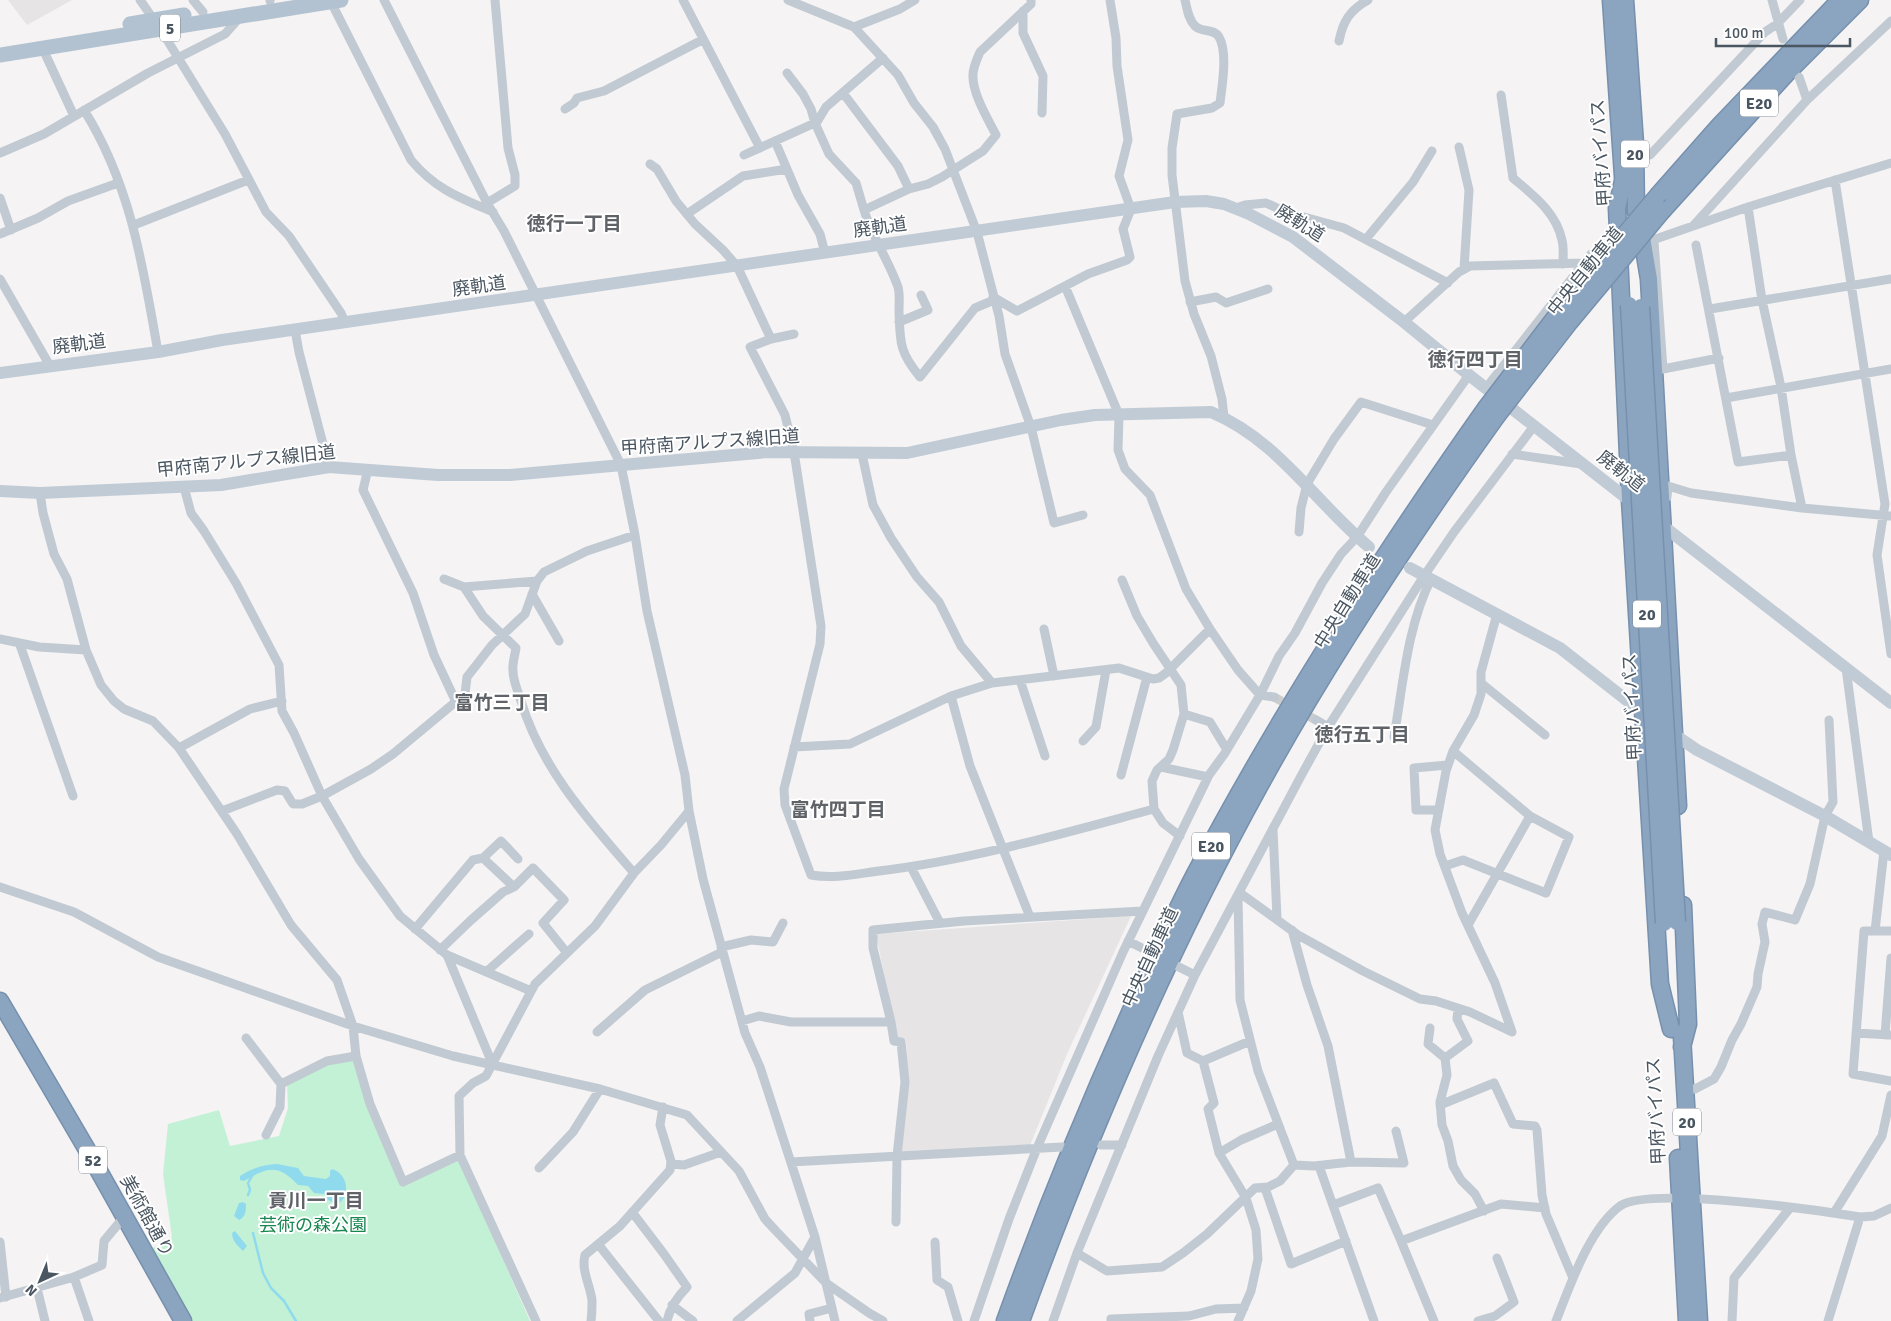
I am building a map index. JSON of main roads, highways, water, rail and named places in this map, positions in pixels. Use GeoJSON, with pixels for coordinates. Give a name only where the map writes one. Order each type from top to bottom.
{"type":"FeatureCollection","features":[{"type":"Feature","properties":{"kind":"highway","name":"甲府バイパス"},"geometry":{"type":"LineString","coordinates":[[1611,0],[1623,180],[1635,306],[1671,923],[1682,1047],[1687,1321]]}},
{"type":"Feature","properties":{"kind":"highway","name":"甲府バイパス"},"geometry":{"type":"LineString","coordinates":[[1625,0],[1635,144],[1635,306]]}},
{"type":"Feature","properties":{"kind":"highway","name":"中央自動車道"},"geometry":{"type":"LineString","coordinates":[[1006,1321],[1065,1162],[1150,968],[1194,877],[1305,680],[1352,606],[1436,480],[1568,324],[1661,202],[1787,73],[1850,3],[1863,6],[1869,0]]}},
{"type":"Feature","properties":{"kind":"highway"},"geometry":{"type":"LineString","coordinates":[[1623,180],[1616,208],[1630,500],[1660,984],[1671,1029]]}},
{"type":"Feature","properties":{"kind":"highway"},"geometry":{"type":"LineString","coordinates":[[1636,202],[1649,242],[1665,528],[1688,1024],[1682,1047]]}},
{"type":"Feature","properties":{"kind":"highway","name":"中央自動車道"},"geometry":{"type":"LineString","coordinates":[[1021,1321],[1079,1168],[1120,1069],[1163,974],[1260,784],[1316,687],[1491,413]]}},
{"type":"Feature","properties":{"kind":"highway","name":"甲府バイパス"},"geometry":{"type":"LineString","coordinates":[[1671,923],[1671,1029],[1699,1321]]}},
{"type":"Feature","properties":{"kind":"highway","name":"美術館通り"},"geometry":{"type":"LineString","coordinates":[[0,1001],[82,1139],[183,1321]]}},
{"type":"Feature","properties":{"kind":"main road","name":"5"},"geometry":{"type":"LineString","coordinates":[[0,55],[158,25],[203,12],[273,0]]}},
{"type":"Feature","properties":{"kind":"main road"},"geometry":{"type":"LineString","coordinates":[[1630,0],[1637,96],[1635,144]]}},
{"type":"Feature","properties":{"kind":"main road","name":"5"},"geometry":{"type":"LineString","coordinates":[[0,44],[242,16],[336,1]]}},
{"type":"Feature","properties":{"kind":"water"},"geometry":{"type":"Polygon","coordinates":[[[277,1164],[298,1168],[304,1176],[326,1179],[330,1176],[332,1169],[337,1171],[344,1179],[346,1185],[345,1195],[338,1204],[334,1203],[328,1200],[324,1194],[314,1193],[308,1186],[298,1185],[291,1178],[273,1170],[260,1173],[244,1181],[240,1180],[240,1176],[253,1169],[277,1164]]]}},
{"type":"Feature","properties":{"kind":"water"},"geometry":{"type":"Polygon","coordinates":[[[243,1202],[246,1204],[246,1211],[239,1220],[234,1216],[239,1203],[243,1202]]]}},
{"type":"Feature","properties":{"kind":"water"},"geometry":{"type":"Polygon","coordinates":[[[235,1231],[247,1246],[243,1251],[233,1238],[232,1233],[235,1231]]]}},
{"type":"Feature","properties":{"kind":"waterway"},"geometry":{"type":"LineString","coordinates":[[248,1195],[250,1190],[248,1183],[252,1176]]}},
{"type":"Feature","properties":{"kind":"waterway"},"geometry":{"type":"LineString","coordinates":[[253,1233],[263,1273],[271,1288],[284,1301],[296,1321]]}},
{"type":"Feature","properties":{"kind":"tunnel"},"geometry":{"type":"LineString","coordinates":[[1274,697],[1316,720]]}},
{"type":"Feature","properties":{"kind":"district","name":"徳行一丁目"},"geometry":{"type":"Point","coordinates":[574,223]}},
{"type":"Feature","properties":{"kind":"district","name":"徳行四丁目"},"geometry":{"type":"Point","coordinates":[1475,359]}},
{"type":"Feature","properties":{"kind":"district","name":"富竹三丁目"},"geometry":{"type":"Point","coordinates":[502,702]}},
{"type":"Feature","properties":{"kind":"district","name":"徳行五丁目"},"geometry":{"type":"Point","coordinates":[1362,734]}},
{"type":"Feature","properties":{"kind":"district","name":"富竹四丁目"},"geometry":{"type":"Point","coordinates":[838,809]}},
{"type":"Feature","properties":{"kind":"district","name":"貢川一丁目"},"geometry":{"type":"Point","coordinates":[316,1200]}},
{"type":"Feature","properties":{"kind":"park label","name":"芸術の森公園"},"geometry":{"type":"Point","coordinates":[313,1225]}}]}
